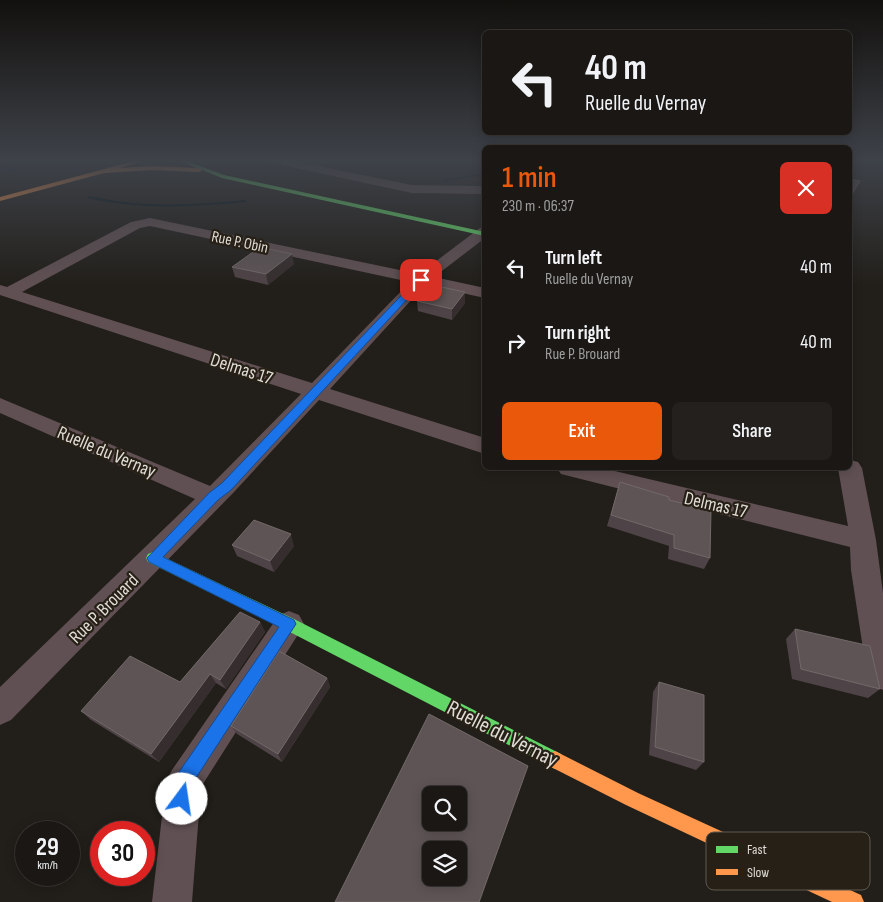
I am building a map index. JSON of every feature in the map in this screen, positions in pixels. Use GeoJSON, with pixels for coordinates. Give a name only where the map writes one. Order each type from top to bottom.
{"type":"FeatureCollection","features":[{"type":"Feature","properties":{"kind":"main road"},"geometry":{"type":"LineString","coordinates":[[340,202],[482,232]]}},
{"type":"Feature","properties":{"kind":"main road","name":"Ruelle du Vernay"},"geometry":{"type":"LineString","coordinates":[[153,558],[289,624],[632,799],[706,833]]}},
{"type":"Feature","properties":{"kind":"main road","name":"Ruelle du Vernay"},"geometry":{"type":"LineString","coordinates":[[828,890],[854,902]]}},
{"type":"Feature","properties":{"kind":"street","name":"Rue P. Obin"},"geometry":{"type":"LineString","coordinates":[[5,291],[136,225],[150,222],[482,293]]}},
{"type":"Feature","properties":{"kind":"street","name":"Rue P. Brouard"},"geometry":{"type":"LineString","coordinates":[[0,709],[226,486],[421,280],[482,234]]}},
{"type":"Feature","properties":{"kind":"street","name":"Delmas 17"},"geometry":{"type":"LineString","coordinates":[[5,291],[482,445]]}},
{"type":"Feature","properties":{"kind":"street","name":"Ruelle du Vernay"},"geometry":{"type":"LineString","coordinates":[[6,414],[213,497]]}},
{"type":"Feature","properties":{"kind":"street","name":"Delmas 17"},"geometry":{"type":"LineString","coordinates":[[577,470],[863,540]]}},
{"type":"Feature","properties":{"kind":"street"},"geometry":{"type":"LineString","coordinates":[[850,470],[883,675]]}},
{"type":"Feature","properties":{"kind":"street"},"geometry":{"type":"LineString","coordinates":[[172,902],[184,782],[289,624]]}},
{"type":"Feature","properties":{"kind":"building"},"geometry":{"type":"Polygon","coordinates":[[[260,247],[292,254],[266,274],[232,267],[260,247]]]}},
{"type":"Feature","properties":{"kind":"building"},"geometry":{"type":"Polygon","coordinates":[[[432,285],[465,292],[452,309],[417,301],[432,285]]]}},
{"type":"Feature","properties":{"kind":"building"},"geometry":{"type":"Polygon","coordinates":[[[620,482],[669,497],[669,500],[711,510],[710,558],[674,548],[674,535],[611,515],[620,482]]]}},
{"type":"Feature","properties":{"kind":"building"},"geometry":{"type":"Polygon","coordinates":[[[254,520],[291,534],[270,561],[232,545],[254,520]]]}},
{"type":"Feature","properties":{"kind":"building"},"geometry":{"type":"Polygon","coordinates":[[[240,612],[260,622],[220,680],[210,674],[151,754],[81,711],[130,656],[180,682],[240,612]]]}},
{"type":"Feature","properties":{"kind":"building"},"geometry":{"type":"Polygon","coordinates":[[[795,629],[870,646],[880,689],[801,669],[795,629]]]}},
{"type":"Feature","properties":{"kind":"building"},"geometry":{"type":"Polygon","coordinates":[[[279,651],[327,678],[278,754],[231,726],[279,651]]]}},
{"type":"Feature","properties":{"kind":"building"},"geometry":{"type":"Polygon","coordinates":[[[659,682],[704,695],[704,762],[655,747],[659,682]]]}},
{"type":"Feature","properties":{"kind":"building"},"geometry":{"type":"Polygon","coordinates":[[[429,714],[528,766],[479,902],[335,902],[429,714]]]}},
{"type":"Feature","properties":{"kind":"waterway"},"geometry":{"type":"LineString","coordinates":[[116,202],[167,206],[229,202]]}},
{"type":"Feature","properties":{"kind":"traffic: fast"},"geometry":{"type":"LineString","coordinates":[[340,202],[482,233]]}},
{"type":"Feature","properties":{"kind":"traffic: fast"},"geometry":{"type":"LineString","coordinates":[[153,558],[289,624],[555,760]]}},
{"type":"Feature","properties":{"kind":"traffic: slow"},"geometry":{"type":"LineString","coordinates":[[555,760],[706,833]]}},
{"type":"Feature","properties":{"kind":"traffic: slow"},"geometry":{"type":"LineString","coordinates":[[828,890],[854,902]]}},
{"type":"Feature","properties":{"kind":"route"},"geometry":{"type":"LineString","coordinates":[[182,799],[184,782],[289,624],[153,558],[226,486],[421,280]]}}]}
